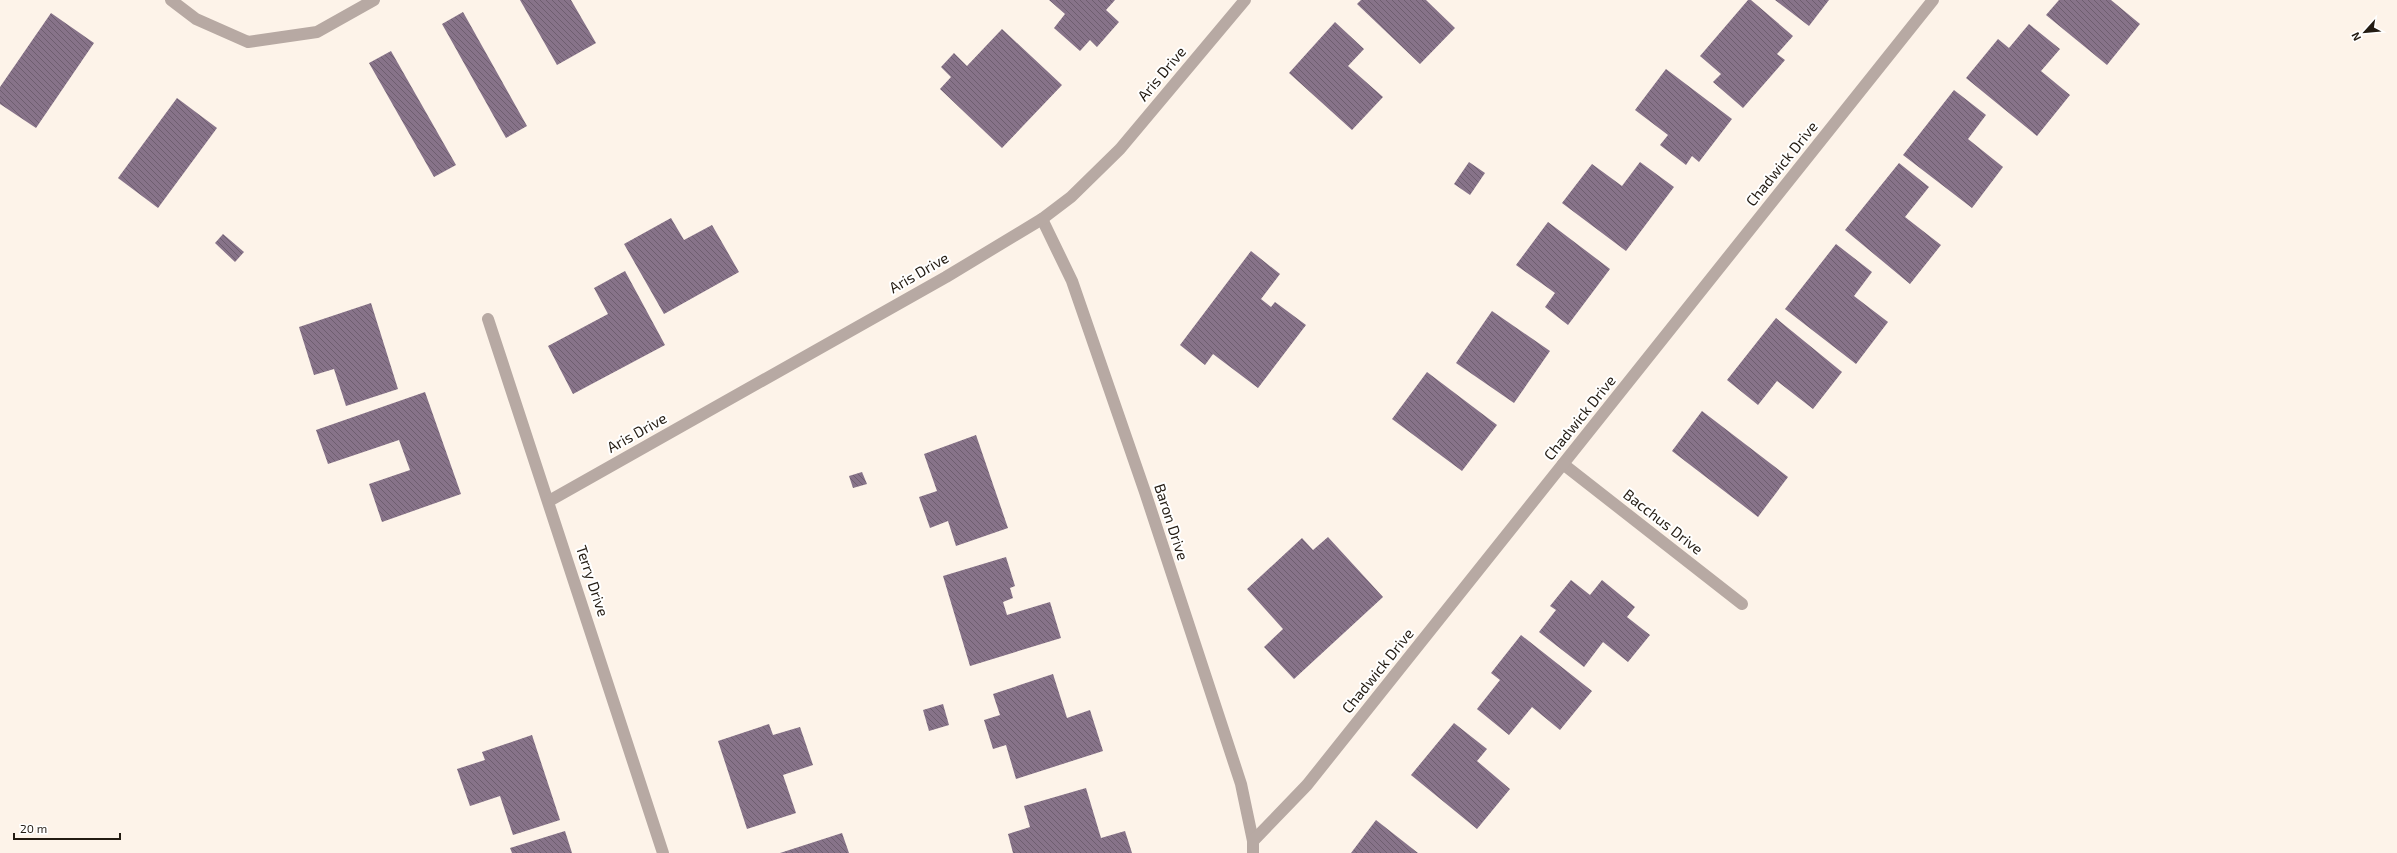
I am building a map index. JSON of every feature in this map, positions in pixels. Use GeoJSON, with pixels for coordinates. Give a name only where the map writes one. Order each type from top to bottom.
{"type":"FeatureCollection","features":[{"type":"Feature","properties":{"kind":"street"},"geometry":{"type":"LineString","coordinates":[[171,0],[196,19],[248,42],[317,32],[374,0]]}},
{"type":"Feature","properties":{"kind":"street","name":"Aris Drive"},"geometry":{"type":"LineString","coordinates":[[549,501],[946,277],[1042,219],[1071,197],[1120,149],[1245,0]]}},
{"type":"Feature","properties":{"kind":"street","name":"Chadwick Drive"},"geometry":{"type":"LineString","coordinates":[[1253,847],[1307,785],[1933,0]]}},
{"type":"Feature","properties":{"kind":"street","name":"Baron Drive"},"geometry":{"type":"LineString","coordinates":[[1042,219],[1072,281],[1145,492],[1241,784],[1253,847]]}},
{"type":"Feature","properties":{"kind":"street","name":"Terry Drive"},"geometry":{"type":"LineString","coordinates":[[488,319],[549,501],[663,853]]}},
{"type":"Feature","properties":{"kind":"street","name":"Bacchus Drive"},"geometry":{"type":"LineString","coordinates":[[1563,464],[1742,604]]}},
{"type":"Feature","properties":{"kind":"building"},"geometry":{"type":"Polygon","coordinates":[[[520,0],[571,0],[596,43],[557,65],[520,0]]]}},
{"type":"Feature","properties":{"kind":"building"},"geometry":{"type":"Polygon","coordinates":[[[1049,0],[1115,0],[1106,10],[1119,22],[1097,47],[1090,40],[1080,51],[1054,28],[1065,14],[1049,0]]]}},
{"type":"Feature","properties":{"kind":"building"},"geometry":{"type":"Polygon","coordinates":[[[1361,0],[1426,0],[1455,28],[1420,64],[1357,4],[1361,0]]]}},
{"type":"Feature","properties":{"kind":"building"},"geometry":{"type":"Polygon","coordinates":[[[1748,0],[1751,0],[1793,36],[1777,54],[1785,60],[1743,108],[1713,82],[1721,74],[1700,56],[1748,0]]]}},
{"type":"Feature","properties":{"kind":"building"},"geometry":{"type":"Polygon","coordinates":[[[1775,0],[1829,0],[1809,26],[1775,0]]]}},
{"type":"Feature","properties":{"kind":"building"},"geometry":{"type":"Polygon","coordinates":[[[2059,0],[2111,0],[2140,24],[2107,65],[2046,15],[2059,0]]]}},
{"type":"Feature","properties":{"kind":"building"},"geometry":{"type":"Polygon","coordinates":[[[463,12],[527,126],[506,138],[442,24],[463,12]]]}},
{"type":"Feature","properties":{"kind":"building"},"geometry":{"type":"Polygon","coordinates":[[[51,13],[94,43],[36,128],[0,104],[0,87],[51,13]]]}},
{"type":"Feature","properties":{"kind":"building"},"geometry":{"type":"Polygon","coordinates":[[[1335,22],[1364,49],[1348,66],[1383,97],[1352,130],[1289,73],[1335,22]]]}},
{"type":"Feature","properties":{"kind":"building"},"geometry":{"type":"Polygon","coordinates":[[[2029,24],[2060,49],[2041,71],[2070,95],[2037,136],[1966,78],[1998,39],[2009,48],[2029,24]]]}},
{"type":"Feature","properties":{"kind":"building"},"geometry":{"type":"Polygon","coordinates":[[[1002,29],[1062,85],[1002,148],[940,89],[951,77],[941,67],[954,53],[967,66],[1002,29]]]}},
{"type":"Feature","properties":{"kind":"building"},"geometry":{"type":"Polygon","coordinates":[[[391,51],[456,165],[434,177],[369,63],[391,51]]]}},
{"type":"Feature","properties":{"kind":"building"},"geometry":{"type":"Polygon","coordinates":[[[1666,69],[1732,119],[1699,162],[1692,156],[1686,165],[1660,145],[1668,135],[1635,110],[1666,69]]]}},
{"type":"Feature","properties":{"kind":"building"},"geometry":{"type":"Polygon","coordinates":[[[1954,90],[1986,115],[1968,139],[2003,167],[1972,208],[1903,155],[1954,90]]]}},
{"type":"Feature","properties":{"kind":"building"},"geometry":{"type":"Polygon","coordinates":[[[177,98],[217,128],[158,208],[118,178],[177,98]]]}},
{"type":"Feature","properties":{"kind":"building"},"geometry":{"type":"Polygon","coordinates":[[[1469,162],[1485,173],[1470,195],[1454,184],[1469,162]]]}},
{"type":"Feature","properties":{"kind":"building"},"geometry":{"type":"Polygon","coordinates":[[[1640,162],[1674,187],[1626,251],[1562,203],[1592,164],[1622,186],[1640,162]]]}},
{"type":"Feature","properties":{"kind":"building"},"geometry":{"type":"Polygon","coordinates":[[[1899,163],[1929,187],[1905,217],[1941,245],[1910,284],[1845,230],[1899,163]]]}},
{"type":"Feature","properties":{"kind":"building"},"geometry":{"type":"Polygon","coordinates":[[[671,218],[684,240],[712,225],[739,272],[664,314],[624,244],[671,218]]]}},
{"type":"Feature","properties":{"kind":"building"},"geometry":{"type":"Polygon","coordinates":[[[1548,222],[1610,269],[1568,325],[1545,307],[1555,293],[1516,265],[1548,222]]]}},
{"type":"Feature","properties":{"kind":"building"},"geometry":{"type":"Polygon","coordinates":[[[223,234],[244,252],[235,262],[215,243],[223,234]]]}},
{"type":"Feature","properties":{"kind":"building"},"geometry":{"type":"Polygon","coordinates":[[[1836,244],[1872,272],[1854,296],[1888,322],[1856,364],[1785,309],[1836,244]]]}},
{"type":"Feature","properties":{"kind":"building"},"geometry":{"type":"Polygon","coordinates":[[[1251,251],[1280,274],[1261,299],[1271,307],[1275,302],[1306,325],[1258,388],[1213,354],[1205,365],[1180,345],[1251,251]]]}},
{"type":"Feature","properties":{"kind":"building"},"geometry":{"type":"Polygon","coordinates":[[[625,271],[665,345],[573,394],[548,346],[608,314],[594,288],[625,271]]]}},
{"type":"Feature","properties":{"kind":"building"},"geometry":{"type":"Polygon","coordinates":[[[371,303],[398,389],[346,406],[334,369],[314,375],[299,327],[371,303]]]}},
{"type":"Feature","properties":{"kind":"building"},"geometry":{"type":"Polygon","coordinates":[[[1492,311],[1550,351],[1514,403],[1456,363],[1492,311]]]}},
{"type":"Feature","properties":{"kind":"building"},"geometry":{"type":"Polygon","coordinates":[[[1776,318],[1842,372],[1813,409],[1777,381],[1758,405],[1727,380],[1776,318]]]}},
{"type":"Feature","properties":{"kind":"building"},"geometry":{"type":"Polygon","coordinates":[[[1427,372],[1497,425],[1462,471],[1392,419],[1427,372]]]}},
{"type":"Feature","properties":{"kind":"building"},"geometry":{"type":"Polygon","coordinates":[[[425,392],[461,494],[382,522],[369,484],[410,470],[399,440],[328,464],[316,430],[425,392]]]}},
{"type":"Feature","properties":{"kind":"building"},"geometry":{"type":"Polygon","coordinates":[[[1702,411],[1788,477],[1758,517],[1672,451],[1702,411]]]}},
{"type":"Feature","properties":{"kind":"building"},"geometry":{"type":"Polygon","coordinates":[[[976,435],[1008,528],[956,546],[948,521],[930,528],[919,497],[937,491],[924,454],[976,435]]]}},
{"type":"Feature","properties":{"kind":"building"},"geometry":{"type":"Polygon","coordinates":[[[862,472],[867,484],[853,488],[849,476],[862,472]]]}},
{"type":"Feature","properties":{"kind":"building"},"geometry":{"type":"Polygon","coordinates":[[[1328,537],[1383,597],[1294,679],[1264,647],[1283,629],[1247,589],[1302,538],[1313,550],[1328,537]]]}},
{"type":"Feature","properties":{"kind":"building"},"geometry":{"type":"Polygon","coordinates":[[[1006,557],[1015,586],[1010,588],[1013,598],[1003,602],[1007,615],[1050,602],[1061,638],[970,666],[943,576],[1006,557]]]}},
{"type":"Feature","properties":{"kind":"building"},"geometry":{"type":"Polygon","coordinates":[[[1571,580],[1590,595],[1602,580],[1635,607],[1627,617],[1650,635],[1628,662],[1603,642],[1584,667],[1539,632],[1556,610],[1550,606],[1571,580]]]}},
{"type":"Feature","properties":{"kind":"building"},"geometry":{"type":"Polygon","coordinates":[[[1521,635],[1592,691],[1560,730],[1532,707],[1509,735],[1477,709],[1500,680],[1491,673],[1521,635]]]}},
{"type":"Feature","properties":{"kind":"building"},"geometry":{"type":"Polygon","coordinates":[[[1053,674],[1067,718],[1090,710],[1103,751],[1016,779],[1006,745],[993,749],[984,720],[1000,715],[993,694],[1053,674]]]}},
{"type":"Feature","properties":{"kind":"building"},"geometry":{"type":"Polygon","coordinates":[[[943,704],[949,725],[929,731],[923,710],[943,704]]]}},
{"type":"Feature","properties":{"kind":"building"},"geometry":{"type":"Polygon","coordinates":[[[1454,723],[1487,749],[1477,761],[1510,789],[1477,829],[1411,775],[1454,723]]]}},
{"type":"Feature","properties":{"kind":"building"},"geometry":{"type":"Polygon","coordinates":[[[769,724],[773,735],[800,727],[813,765],[783,775],[796,813],[747,829],[718,741],[769,724]]]}},
{"type":"Feature","properties":{"kind":"building"},"geometry":{"type":"Polygon","coordinates":[[[532,735],[560,820],[513,835],[500,796],[470,806],[457,769],[485,760],[482,752],[532,735]]]}},
{"type":"Feature","properties":{"kind":"building"},"geometry":{"type":"Polygon","coordinates":[[[1086,788],[1101,838],[1125,831],[1132,853],[1013,853],[1008,834],[1030,827],[1024,806],[1086,788]]]}},
{"type":"Feature","properties":{"kind":"building"},"geometry":{"type":"Polygon","coordinates":[[[1376,820],[1418,853],[1351,853],[1376,820]]]}},
{"type":"Feature","properties":{"kind":"building"},"geometry":{"type":"Polygon","coordinates":[[[565,831],[572,853],[512,853],[510,848],[565,831]]]}},
{"type":"Feature","properties":{"kind":"building"},"geometry":{"type":"Polygon","coordinates":[[[842,833],[849,853],[780,853],[842,833]]]}}]}
